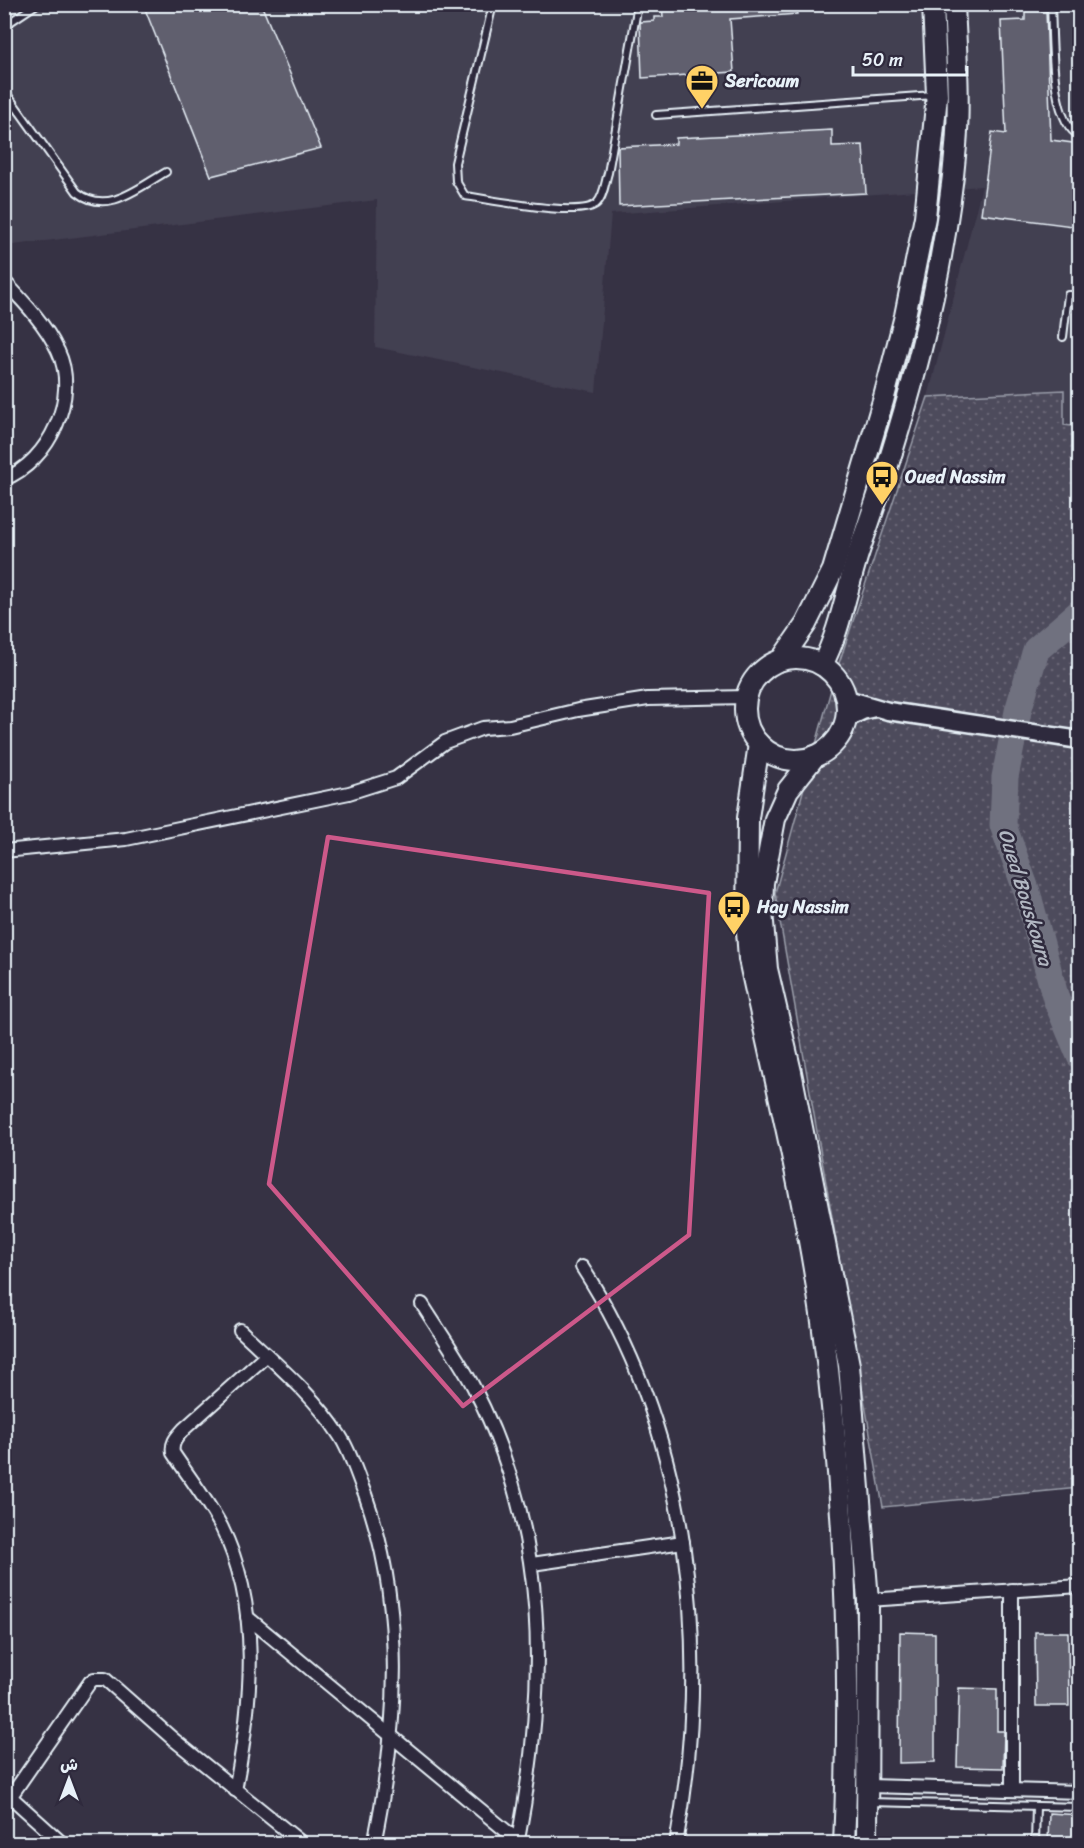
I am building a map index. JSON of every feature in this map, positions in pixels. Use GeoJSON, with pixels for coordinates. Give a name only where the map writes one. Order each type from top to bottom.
{"type":"FeatureCollection","features":[{"type":"Feature","properties":{"kind":"main road"},"geometry":{"type":"LineString","coordinates":[[781,660],[806,624],[833,570],[884,401],[905,316],[925,217],[937,95],[933,4]]}},
{"type":"Feature","properties":{"kind":"main road"},"geometry":{"type":"LineString","coordinates":[[822,665],[832,647],[848,584],[904,415],[929,321],[947,223],[956,144],[958,90],[954,4]]}},
{"type":"Feature","properties":{"kind":"main road"},"geometry":{"type":"LineString","coordinates":[[815,756],[805,759],[785,758],[759,744],[747,722],[747,697],[750,687],[763,670],[781,660],[802,658],[822,665],[835,675],[847,699],[846,719],[835,742],[815,756],[788,790],[775,819],[763,883],[764,944],[842,1318],[856,1426],[868,1600],[867,1844]]}},
{"type":"Feature","properties":{"kind":"main road"},"geometry":{"type":"LineString","coordinates":[[759,744],[748,818],[747,931],[751,970],[804,1215],[821,1314],[838,1466],[846,1586],[849,1745],[844,1844]]}},
{"type":"Feature","properties":{"kind":"street"},"geometry":{"type":"LineString","coordinates":[[4,281],[31,310],[59,352],[65,381],[61,413],[50,439],[35,460],[4,479]]}},
{"type":"Feature","properties":{"kind":"street"},"geometry":{"type":"LineString","coordinates":[[4,851],[126,839],[349,794],[396,778],[445,742],[483,728],[510,726],[578,710],[648,699],[747,697]]}},
{"type":"Feature","properties":{"kind":"street"},"geometry":{"type":"LineString","coordinates":[[847,699],[875,708],[1080,740]]}},
{"type":"Feature","properties":{"kind":"street"},"geometry":{"type":"LineString","coordinates":[[846,719],[862,711],[875,708]]}},
{"type":"Feature","properties":{"kind":"street"},"geometry":{"type":"LineString","coordinates":[[582,1266],[609,1307],[660,1435],[676,1497],[683,1542],[690,1623],[691,1705],[685,1796],[676,1844]]}},
{"type":"Feature","properties":{"kind":"street"},"geometry":{"type":"LineString","coordinates":[[422,1304],[477,1396],[511,1475],[523,1515],[532,1564],[537,1638],[537,1712],[520,1842]]}},
{"type":"Feature","properties":{"kind":"street"},"geometry":{"type":"LineString","coordinates":[[240,1330],[323,1412],[341,1438],[372,1515],[385,1562],[391,1605],[394,1673],[391,1737],[374,1844]]}},
{"type":"Feature","properties":{"kind":"street"},"geometry":{"type":"LineString","coordinates":[[235,1790],[248,1704],[250,1665],[247,1617],[234,1557],[220,1525],[173,1453],[172,1447],[173,1441],[184,1429],[267,1355]]}},
{"type":"Feature","properties":{"kind":"street"},"geometry":{"type":"LineString","coordinates":[[532,1564],[683,1542]]}},
{"type":"Feature","properties":{"kind":"street"},"geometry":{"type":"LineString","coordinates":[[868,1600],[1080,1586]]}},
{"type":"Feature","properties":{"kind":"street"},"geometry":{"type":"LineString","coordinates":[[1012,1590],[1012,1790]]}},
{"type":"Feature","properties":{"kind":"street"},"geometry":{"type":"LineString","coordinates":[[247,1617],[520,1842]]}},
{"type":"Feature","properties":{"kind":"street"},"geometry":{"type":"LineString","coordinates":[[63,1844],[8,1802],[90,1682],[100,1678],[105,1679],[235,1790],[303,1844]]}},
{"type":"Feature","properties":{"kind":"street"},"geometry":{"type":"LineString","coordinates":[[869,1794],[1012,1790],[1080,1792]]}},
{"type":"Feature","properties":{"kind":"lane"},"geometry":{"type":"LineString","coordinates":[[4,26],[37,4]]}},
{"type":"Feature","properties":{"kind":"lane"},"geometry":{"type":"LineString","coordinates":[[493,4],[455,163],[459,189],[465,196],[555,208],[587,209],[596,204],[602,196],[608,173],[638,4]]}},
{"type":"Feature","properties":{"kind":"lane"},"geometry":{"type":"LineString","coordinates":[[1050,4],[1058,104],[1066,126],[1080,135]]}},
{"type":"Feature","properties":{"kind":"lane"},"geometry":{"type":"LineString","coordinates":[[4,90],[77,192],[89,200],[103,203],[118,199],[166,172]]}},
{"type":"Feature","properties":{"kind":"lane"},"geometry":{"type":"LineString","coordinates":[[656,115],[937,95]]}},
{"type":"Feature","properties":{"kind":"lane"},"geometry":{"type":"LineString","coordinates":[[1063,337],[1068,295],[1080,296]]}},
{"type":"Feature","properties":{"kind":"lane"},"geometry":{"type":"LineString","coordinates":[[869,1794],[1080,1807]]}},
{"type":"Feature","properties":{"kind":"lane"},"geometry":{"type":"LineString","coordinates":[[1035,1844],[1036,1806]]}},
{"type":"Feature","properties":{"kind":"highlighted area"},"geometry":{"type":"Polygon","coordinates":[[[328,837],[709,893],[689,1235],[463,1406],[269,1184],[328,837]]]}},
{"type":"Feature","properties":{"kind":"shaded area"},"geometry":{"type":"Polygon","coordinates":[[[4,5],[1079,5],[1079,427],[1064,426],[1064,390],[928,397],[982,186],[611,214],[596,392],[375,347],[377,200],[5,246],[4,5]]]}},
{"type":"Feature","properties":{"kind":"shaded area"},"geometry":{"type":"Polygon","coordinates":[[[1064,390],[1064,425],[1080,427],[1079,1488],[883,1507],[775,893],[835,675],[928,397],[1064,390]]]}},
{"type":"Feature","properties":{"kind":"building"},"geometry":{"type":"Polygon","coordinates":[[[143,4],[261,4],[321,148],[211,176],[143,4]]]}},
{"type":"Feature","properties":{"kind":"building"},"geometry":{"type":"Polygon","coordinates":[[[662,4],[797,4],[797,14],[730,19],[734,72],[642,78],[640,22],[654,21],[654,17],[663,17],[662,4]]]}},
{"type":"Feature","properties":{"kind":"building"},"geometry":{"type":"Polygon","coordinates":[[[1025,11],[1046,11],[1051,140],[1080,144],[1080,227],[981,214],[992,132],[1006,134],[1001,21],[1025,20],[1025,11]]]}},
{"type":"Feature","properties":{"kind":"building"},"geometry":{"type":"Polygon","coordinates":[[[832,130],[832,146],[863,145],[866,193],[619,206],[618,147],[676,144],[676,138],[832,130]]]}},
{"type":"Feature","properties":{"kind":"building"},"geometry":{"type":"Polygon","coordinates":[[[900,1632],[935,1633],[935,1762],[899,1763],[900,1632]]]}},
{"type":"Feature","properties":{"kind":"building"},"geometry":{"type":"Polygon","coordinates":[[[1035,1632],[1068,1632],[1069,1706],[1036,1706],[1035,1632]]]}},
{"type":"Feature","properties":{"kind":"building"},"geometry":{"type":"Polygon","coordinates":[[[959,1688],[997,1689],[997,1731],[1004,1731],[1003,1768],[957,1767],[959,1688]]]}},
{"type":"Feature","properties":{"kind":"building"},"geometry":{"type":"Polygon","coordinates":[[[1049,1813],[1080,1815],[1080,1844],[1048,1844],[1049,1813]]]}},
{"type":"Feature","properties":{"kind":"waterway","name":"Oued Bouskoura"},"geometry":{"type":"LineString","coordinates":[[1080,612],[1036,650],[1018,711],[1005,777],[1003,825],[1027,892],[1056,999],[1080,1056]]}},
{"type":"Feature","properties":{"kind":"place","name":"Sericoum"},"geometry":{"type":"Point","coordinates":[702,110]}},
{"type":"Feature","properties":{"kind":"place","name":"Oued Nassim"},"geometry":{"type":"Point","coordinates":[882,506]}},
{"type":"Feature","properties":{"kind":"place","name":"Hay Nassim"},"geometry":{"type":"Point","coordinates":[734,936]}}]}
